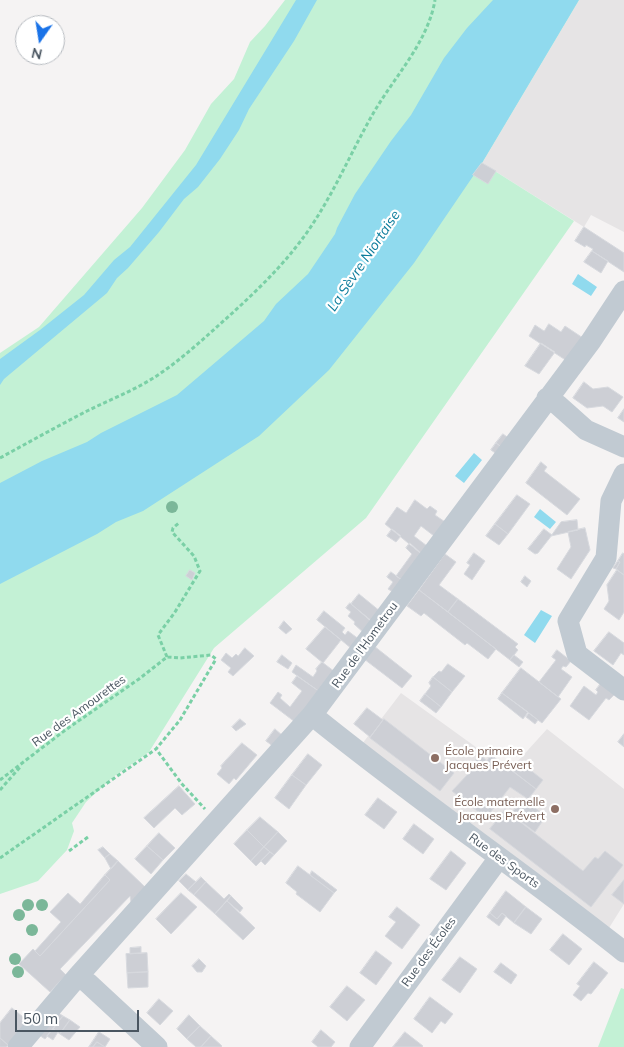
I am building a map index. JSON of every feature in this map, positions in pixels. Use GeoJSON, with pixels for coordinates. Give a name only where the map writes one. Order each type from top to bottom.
{"type":"FeatureCollection","features":[{"type":"Feature","properties":{"kind":"street","name":"Rue de l'Hometrou"},"geometry":{"type":"LineString","coordinates":[[18,1047],[78,976],[312,715],[591,341],[623,294]]}},
{"type":"Feature","properties":{"kind":"street"},"geometry":{"type":"LineString","coordinates":[[547,398],[558,405],[586,430],[624,447]]}},
{"type":"Feature","properties":{"kind":"street"},"geometry":{"type":"LineString","coordinates":[[624,474],[611,500],[606,558],[568,620],[576,654],[624,690]]}},
{"type":"Feature","properties":{"kind":"street","name":"Rue des Sports"},"geometry":{"type":"LineString","coordinates":[[312,715],[416,796],[587,922],[624,952]]}},
{"type":"Feature","properties":{"kind":"street","name":"Rue des Écoles"},"geometry":{"type":"LineString","coordinates":[[360,1047],[498,858]]}},
{"type":"Feature","properties":{"kind":"street"},"geometry":{"type":"LineString","coordinates":[[78,976],[157,1047]]}},
{"type":"Feature","properties":{"kind":"path"},"geometry":{"type":"LineString","coordinates":[[0,458],[154,378],[199,343],[239,308],[276,270],[314,222],[374,112],[418,43],[428,24],[435,0]]}},
{"type":"Feature","properties":{"kind":"path"},"geometry":{"type":"LineString","coordinates":[[0,858],[156,749],[180,720],[216,659],[211,655],[180,658],[167,656],[158,635],[175,612],[200,571],[194,556],[172,532],[173,528],[180,522]]}},
{"type":"Feature","properties":{"kind":"path","name":"Rue des Amourettes"},"geometry":{"type":"LineString","coordinates":[[0,780],[64,731],[139,679],[167,656]]}},
{"type":"Feature","properties":{"kind":"path"},"geometry":{"type":"LineString","coordinates":[[156,749],[182,784],[218,822]]}},
{"type":"Feature","properties":{"kind":"path"},"geometry":{"type":"LineString","coordinates":[[0,790],[26,760]]}},
{"type":"Feature","properties":{"kind":"path"},"geometry":{"type":"LineString","coordinates":[[69,852],[88,837]]}},
{"type":"Feature","properties":{"kind":"shaded area"},"geometry":{"type":"Polygon","coordinates":[[[579,0],[624,0],[624,232],[591,215],[584,227],[482,163],[579,0]]]}},
{"type":"Feature","properties":{"kind":"shaded area","name":"École maternelle Jacques Prévert"},"geometry":{"type":"Polygon","coordinates":[[[401,693],[509,771],[547,729],[624,789],[624,904],[609,928],[362,744],[401,693]]]}},
{"type":"Feature","properties":{"kind":"green space"},"geometry":{"type":"Polygon","coordinates":[[[285,0],[579,0],[482,163],[574,221],[366,518],[214,648],[149,752],[113,777],[86,802],[72,823],[74,831],[67,850],[38,881],[0,894],[0,353],[39,327],[142,208],[185,150],[211,104],[234,79],[250,42],[285,0]]]}},
{"type":"Feature","properties":{"kind":"green space"},"geometry":{"type":"Polygon","coordinates":[[[621,988],[624,989],[624,1047],[598,1047],[621,988]]]}},
{"type":"Feature","properties":{"kind":"water"},"geometry":{"type":"Polygon","coordinates":[[[296,0],[317,0],[294,41],[249,109],[239,130],[220,159],[198,187],[184,199],[128,268],[117,278],[107,293],[4,379],[0,385],[0,359],[84,295],[114,260],[130,247],[196,165],[296,0]]]}},
{"type":"Feature","properties":{"kind":"water","name":"La Sèvre Niortaise"},"geometry":{"type":"Polygon","coordinates":[[[493,0],[579,0],[482,163],[414,263],[329,370],[259,436],[143,511],[116,522],[97,534],[0,584],[0,483],[42,461],[87,442],[177,395],[264,321],[276,304],[308,274],[335,234],[355,194],[411,115],[444,58],[467,28],[493,0]]]}},
{"type":"Feature","properties":{"kind":"water"},"geometry":{"type":"Polygon","coordinates":[[[578,274],[597,287],[591,296],[572,284],[578,274]]]}},
{"type":"Feature","properties":{"kind":"water"},"geometry":{"type":"Polygon","coordinates":[[[474,453],[482,460],[464,483],[455,476],[474,453]]]}},
{"type":"Feature","properties":{"kind":"water"},"geometry":{"type":"Polygon","coordinates":[[[540,509],[556,522],[550,529],[534,517],[540,509]]]}},
{"type":"Feature","properties":{"kind":"water"},"geometry":{"type":"Polygon","coordinates":[[[541,610],[552,616],[535,643],[524,635],[541,610]]]}},
{"type":"Feature","properties":{"kind":"building"},"geometry":{"type":"Polygon","coordinates":[[[482,163],[496,171],[488,184],[473,175],[482,163]]]}},
{"type":"Feature","properties":{"kind":"building"},"geometry":{"type":"Polygon","coordinates":[[[584,227],[624,253],[624,272],[592,251],[593,249],[575,241],[584,227]]]}},
{"type":"Feature","properties":{"kind":"building"},"geometry":{"type":"Polygon","coordinates":[[[592,251],[608,261],[601,273],[584,262],[592,251]]]}},
{"type":"Feature","properties":{"kind":"building"},"geometry":{"type":"Polygon","coordinates":[[[549,324],[561,332],[565,326],[583,338],[567,361],[529,336],[535,325],[544,331],[549,324]]]}},
{"type":"Feature","properties":{"kind":"building"},"geometry":{"type":"Polygon","coordinates":[[[541,343],[555,352],[539,374],[525,366],[541,343]]]}},
{"type":"Feature","properties":{"kind":"building"},"geometry":{"type":"Polygon","coordinates":[[[584,382],[593,389],[608,387],[623,397],[612,412],[603,406],[587,408],[573,398],[584,382]]]}},
{"type":"Feature","properties":{"kind":"building"},"geometry":{"type":"Polygon","coordinates":[[[624,409],[624,422],[618,418],[624,409]]]}},
{"type":"Feature","properties":{"kind":"building"},"geometry":{"type":"Polygon","coordinates":[[[503,434],[510,439],[503,448],[496,443],[503,434]]]}},
{"type":"Feature","properties":{"kind":"building"},"geometry":{"type":"Polygon","coordinates":[[[496,443],[503,448],[498,455],[491,450],[496,443]]]}},
{"type":"Feature","properties":{"kind":"building"},"geometry":{"type":"Polygon","coordinates":[[[541,462],[547,467],[544,471],[580,499],[567,515],[526,483],[541,462]]]}},
{"type":"Feature","properties":{"kind":"building"},"geometry":{"type":"Polygon","coordinates":[[[517,495],[530,504],[508,534],[495,524],[517,495]]]}},
{"type":"Feature","properties":{"kind":"building"},"geometry":{"type":"Polygon","coordinates":[[[415,500],[427,509],[430,506],[437,511],[435,515],[448,524],[438,539],[421,526],[414,536],[431,549],[425,557],[385,524],[397,507],[406,513],[415,500]]]}},
{"type":"Feature","properties":{"kind":"building"},"geometry":{"type":"Polygon","coordinates":[[[577,520],[578,530],[551,536],[561,522],[577,520]]]}},
{"type":"Feature","properties":{"kind":"building"},"geometry":{"type":"Polygon","coordinates":[[[495,524],[508,534],[499,545],[486,536],[495,524]]]}},
{"type":"Feature","properties":{"kind":"building"},"geometry":{"type":"Polygon","coordinates":[[[585,528],[590,550],[571,579],[557,569],[571,547],[568,532],[585,528]]]}},
{"type":"Feature","properties":{"kind":"building"},"geometry":{"type":"Polygon","coordinates":[[[392,529],[401,536],[396,542],[387,536],[392,529]]]}},
{"type":"Feature","properties":{"kind":"building"},"geometry":{"type":"Polygon","coordinates":[[[544,529],[552,535],[538,553],[535,554],[528,549],[544,529]]]}},
{"type":"Feature","properties":{"kind":"building"},"geometry":{"type":"Polygon","coordinates":[[[410,543],[425,557],[406,583],[396,576],[412,554],[406,548],[410,543]]]}},
{"type":"Feature","properties":{"kind":"building"},"geometry":{"type":"Polygon","coordinates":[[[474,553],[485,561],[472,580],[464,574],[470,565],[467,563],[474,553]]]}},
{"type":"Feature","properties":{"kind":"building"},"geometry":{"type":"Polygon","coordinates":[[[445,554],[456,562],[439,585],[458,599],[448,612],[419,590],[445,554]]]}},
{"type":"Feature","properties":{"kind":"building"},"geometry":{"type":"Polygon","coordinates":[[[624,554],[624,575],[616,569],[624,554]]]}},
{"type":"Feature","properties":{"kind":"building"},"geometry":{"type":"Polygon","coordinates":[[[618,561],[620,562],[616,569],[613,568],[618,561]]]}},
{"type":"Feature","properties":{"kind":"building"},"geometry":{"type":"Polygon","coordinates":[[[190,570],[195,573],[192,580],[186,576],[190,570]]]}},
{"type":"Feature","properties":{"kind":"building"},"geometry":{"type":"Polygon","coordinates":[[[617,570],[624,575],[624,612],[619,620],[604,609],[609,601],[607,585],[617,570]]]}},
{"type":"Feature","properties":{"kind":"building"},"geometry":{"type":"Polygon","coordinates":[[[391,572],[406,583],[396,594],[388,589],[393,582],[387,577],[391,572]]]}},
{"type":"Feature","properties":{"kind":"building"},"geometry":{"type":"Polygon","coordinates":[[[525,576],[531,581],[527,587],[521,582],[525,576]]]}},
{"type":"Feature","properties":{"kind":"building"},"geometry":{"type":"Polygon","coordinates":[[[419,590],[496,649],[488,659],[467,643],[465,645],[424,613],[421,616],[407,606],[419,590]]]}},
{"type":"Feature","properties":{"kind":"building"},"geometry":{"type":"Polygon","coordinates":[[[359,594],[381,612],[373,622],[351,604],[359,594]]]}},
{"type":"Feature","properties":{"kind":"building"},"geometry":{"type":"Polygon","coordinates":[[[458,599],[518,644],[515,647],[518,650],[510,660],[448,612],[458,599]]]}},
{"type":"Feature","properties":{"kind":"building"},"geometry":{"type":"Polygon","coordinates":[[[350,603],[373,623],[365,634],[348,616],[351,612],[346,608],[350,603]]]}},
{"type":"Feature","properties":{"kind":"building"},"geometry":{"type":"Polygon","coordinates":[[[324,611],[345,628],[342,632],[345,635],[348,631],[360,640],[352,649],[317,620],[324,611]]]}},
{"type":"Feature","properties":{"kind":"building"},"geometry":{"type":"Polygon","coordinates":[[[284,621],[292,629],[286,634],[279,628],[284,621]]]}},
{"type":"Feature","properties":{"kind":"building"},"geometry":{"type":"Polygon","coordinates":[[[325,627],[341,640],[323,663],[306,649],[325,627]]]}},
{"type":"Feature","properties":{"kind":"building"},"geometry":{"type":"Polygon","coordinates":[[[609,632],[624,643],[624,655],[621,653],[613,665],[594,651],[609,632]]]}},
{"type":"Feature","properties":{"kind":"building"},"geometry":{"type":"Polygon","coordinates":[[[374,646],[412,676],[402,688],[364,659],[374,646]]]}},
{"type":"Feature","properties":{"kind":"building"},"geometry":{"type":"Polygon","coordinates":[[[245,648],[254,656],[233,676],[228,672],[231,668],[221,660],[226,653],[232,658],[236,654],[238,656],[245,648]]]}},
{"type":"Feature","properties":{"kind":"building"},"geometry":{"type":"Polygon","coordinates":[[[557,650],[571,661],[566,667],[563,666],[561,669],[572,677],[558,697],[539,682],[556,660],[552,657],[557,650]]]}},
{"type":"Feature","properties":{"kind":"building"},"geometry":{"type":"Polygon","coordinates":[[[282,655],[292,663],[288,669],[277,662],[282,655]]]}},
{"type":"Feature","properties":{"kind":"building"},"geometry":{"type":"Polygon","coordinates":[[[514,655],[523,662],[519,667],[510,660],[514,655]]]}},
{"type":"Feature","properties":{"kind":"building"},"geometry":{"type":"Polygon","coordinates":[[[322,662],[335,672],[320,692],[292,672],[296,665],[313,677],[317,671],[316,669],[322,662]]]}},
{"type":"Feature","properties":{"kind":"building"},"geometry":{"type":"Polygon","coordinates":[[[448,664],[465,676],[452,692],[433,677],[448,664]]]}},
{"type":"Feature","properties":{"kind":"building"},"geometry":{"type":"Polygon","coordinates":[[[521,668],[561,699],[542,723],[502,693],[521,668]]]}},
{"type":"Feature","properties":{"kind":"building"},"geometry":{"type":"Polygon","coordinates":[[[297,676],[320,692],[295,722],[270,703],[278,692],[282,695],[280,698],[290,707],[302,691],[292,683],[297,676]]]}},
{"type":"Feature","properties":{"kind":"building"},"geometry":{"type":"Polygon","coordinates":[[[433,677],[452,692],[441,707],[425,694],[431,686],[429,683],[433,677]]]}},
{"type":"Feature","properties":{"kind":"building"},"geometry":{"type":"Polygon","coordinates":[[[601,683],[615,694],[609,700],[606,698],[589,720],[570,706],[584,686],[596,695],[598,692],[596,690],[601,683]]]}},
{"type":"Feature","properties":{"kind":"building"},"geometry":{"type":"Polygon","coordinates":[[[502,693],[528,712],[523,719],[498,699],[502,693]]]}},
{"type":"Feature","properties":{"kind":"building"},"geometry":{"type":"Polygon","coordinates":[[[425,694],[441,707],[436,713],[420,701],[425,694]]]}},
{"type":"Feature","properties":{"kind":"building"},"geometry":{"type":"Polygon","coordinates":[[[367,708],[383,720],[370,737],[354,724],[367,708]]]}},
{"type":"Feature","properties":{"kind":"building"},"geometry":{"type":"Polygon","coordinates":[[[529,713],[538,720],[535,724],[526,717],[529,713]]]}},
{"type":"Feature","properties":{"kind":"building"},"geometry":{"type":"Polygon","coordinates":[[[240,719],[246,724],[236,731],[232,727],[240,719]]]}},
{"type":"Feature","properties":{"kind":"building"},"geometry":{"type":"Polygon","coordinates":[[[384,719],[454,773],[440,791],[370,738],[384,719]]]}},
{"type":"Feature","properties":{"kind":"building"},"geometry":{"type":"Polygon","coordinates":[[[275,729],[283,736],[274,747],[266,741],[275,729]]]}},
{"type":"Feature","properties":{"kind":"building"},"geometry":{"type":"Polygon","coordinates":[[[624,734],[624,747],[618,742],[624,734]]]}},
{"type":"Feature","properties":{"kind":"building"},"geometry":{"type":"Polygon","coordinates":[[[242,743],[257,755],[236,780],[234,778],[229,784],[217,774],[222,768],[221,766],[242,743]]]}},
{"type":"Feature","properties":{"kind":"building"},"geometry":{"type":"Polygon","coordinates":[[[308,754],[322,765],[306,785],[292,775],[308,754]]]}},
{"type":"Feature","properties":{"kind":"building"},"geometry":{"type":"Polygon","coordinates":[[[480,755],[487,761],[491,755],[536,789],[528,799],[510,787],[486,818],[452,791],[468,774],[466,772],[480,755]]]}},
{"type":"Feature","properties":{"kind":"building"},"geometry":{"type":"Polygon","coordinates":[[[520,762],[543,780],[536,789],[513,771],[520,762]]]}},
{"type":"Feature","properties":{"kind":"building"},"geometry":{"type":"Polygon","coordinates":[[[292,775],[306,785],[289,809],[275,798],[292,775]]]}},
{"type":"Feature","properties":{"kind":"building"},"geometry":{"type":"Polygon","coordinates":[[[179,786],[195,804],[182,815],[175,808],[154,828],[144,818],[179,786]]]}},
{"type":"Feature","properties":{"kind":"building"},"geometry":{"type":"Polygon","coordinates":[[[378,798],[397,812],[384,829],[365,815],[378,798]]]}},
{"type":"Feature","properties":{"kind":"building"},"geometry":{"type":"Polygon","coordinates":[[[523,799],[546,816],[535,832],[511,814],[523,799]]]}},
{"type":"Feature","properties":{"kind":"building"},"geometry":{"type":"Polygon","coordinates":[[[505,810],[583,871],[595,857],[598,859],[605,851],[623,865],[591,907],[490,829],[505,810]]]}},
{"type":"Feature","properties":{"kind":"building"},"geometry":{"type":"Polygon","coordinates":[[[260,817],[278,832],[264,847],[247,830],[260,817]]]}},
{"type":"Feature","properties":{"kind":"building"},"geometry":{"type":"Polygon","coordinates":[[[414,824],[434,839],[423,854],[403,839],[414,824]]]}},
{"type":"Feature","properties":{"kind":"building"},"geometry":{"type":"Polygon","coordinates":[[[247,830],[264,847],[251,861],[234,844],[247,830]]]}},
{"type":"Feature","properties":{"kind":"building"},"geometry":{"type":"Polygon","coordinates":[[[278,832],[287,841],[274,855],[264,847],[278,832]]]}},
{"type":"Feature","properties":{"kind":"building"},"geometry":{"type":"Polygon","coordinates":[[[159,833],[175,848],[163,860],[147,846],[159,833]]]}},
{"type":"Feature","properties":{"kind":"building"},"geometry":{"type":"Polygon","coordinates":[[[147,846],[163,860],[151,874],[135,859],[147,846]]]}},
{"type":"Feature","properties":{"kind":"building"},"geometry":{"type":"Polygon","coordinates":[[[103,847],[110,854],[105,858],[98,850],[103,847]]]}},
{"type":"Feature","properties":{"kind":"building"},"geometry":{"type":"Polygon","coordinates":[[[264,847],[270,852],[256,866],[251,861],[264,847]]]}},
{"type":"Feature","properties":{"kind":"building"},"geometry":{"type":"Polygon","coordinates":[[[451,851],[466,863],[446,890],[430,879],[451,851]]]}},
{"type":"Feature","properties":{"kind":"building"},"geometry":{"type":"Polygon","coordinates":[[[270,852],[274,855],[265,865],[261,861],[270,852]]]}},
{"type":"Feature","properties":{"kind":"building"},"geometry":{"type":"Polygon","coordinates":[[[110,854],[118,861],[111,869],[105,858],[110,854]]]}},
{"type":"Feature","properties":{"kind":"building"},"geometry":{"type":"Polygon","coordinates":[[[118,861],[145,887],[131,902],[130,896],[60,969],[66,975],[50,992],[19,964],[33,949],[40,956],[110,880],[105,875],[118,861]]]}},
{"type":"Feature","properties":{"kind":"building"},"geometry":{"type":"Polygon","coordinates":[[[298,866],[334,893],[320,912],[296,894],[297,892],[286,883],[298,866]]]}},
{"type":"Feature","properties":{"kind":"building"},"geometry":{"type":"Polygon","coordinates":[[[312,871],[337,890],[334,893],[310,875],[312,871]]]}},
{"type":"Feature","properties":{"kind":"building"},"geometry":{"type":"Polygon","coordinates":[[[186,874],[196,882],[188,890],[179,881],[186,874]]]}},
{"type":"Feature","properties":{"kind":"building"},"geometry":{"type":"Polygon","coordinates":[[[105,875],[110,880],[40,956],[35,951],[61,922],[50,912],[68,893],[80,904],[105,875]]]}},
{"type":"Feature","properties":{"kind":"building"},"geometry":{"type":"Polygon","coordinates":[[[201,877],[206,882],[194,895],[188,890],[201,877]]]}},
{"type":"Feature","properties":{"kind":"building"},"geometry":{"type":"Polygon","coordinates":[[[624,880],[624,904],[612,895],[624,880]]]}},
{"type":"Feature","properties":{"kind":"building"},"geometry":{"type":"Polygon","coordinates":[[[206,882],[224,899],[229,894],[231,896],[215,914],[194,895],[206,882]]]}},
{"type":"Feature","properties":{"kind":"building"},"geometry":{"type":"Polygon","coordinates":[[[506,891],[526,907],[514,923],[502,913],[497,919],[490,913],[506,891]]]}},
{"type":"Feature","properties":{"kind":"building"},"geometry":{"type":"Polygon","coordinates":[[[181,893],[197,907],[171,934],[156,919],[181,893]]]}},
{"type":"Feature","properties":{"kind":"building"},"geometry":{"type":"Polygon","coordinates":[[[231,896],[243,908],[240,912],[227,901],[231,896]]]}},
{"type":"Feature","properties":{"kind":"building"},"geometry":{"type":"Polygon","coordinates":[[[227,901],[255,928],[243,940],[215,914],[227,901]]]}},
{"type":"Feature","properties":{"kind":"building"},"geometry":{"type":"Polygon","coordinates":[[[397,907],[420,925],[402,949],[385,936],[396,922],[389,917],[397,907]]]}},
{"type":"Feature","properties":{"kind":"building"},"geometry":{"type":"Polygon","coordinates":[[[526,907],[542,919],[531,934],[514,923],[526,907]]]}},
{"type":"Feature","properties":{"kind":"building"},"geometry":{"type":"Polygon","coordinates":[[[490,913],[497,919],[502,913],[506,916],[499,926],[487,917],[490,913]]]}},
{"type":"Feature","properties":{"kind":"building"},"geometry":{"type":"Polygon","coordinates":[[[563,934],[582,949],[569,965],[550,950],[563,934]]]}},
{"type":"Feature","properties":{"kind":"building"},"geometry":{"type":"Polygon","coordinates":[[[141,947],[141,953],[130,954],[130,948],[141,947]]]}},
{"type":"Feature","properties":{"kind":"building"},"geometry":{"type":"Polygon","coordinates":[[[376,951],[392,963],[376,985],[360,973],[376,951]]]}},
{"type":"Feature","properties":{"kind":"building"},"geometry":{"type":"Polygon","coordinates":[[[147,953],[148,972],[127,973],[126,954],[147,953]]]}},
{"type":"Feature","properties":{"kind":"building"},"geometry":{"type":"Polygon","coordinates":[[[460,957],[477,969],[460,993],[442,980],[460,957]]]}},
{"type":"Feature","properties":{"kind":"building"},"geometry":{"type":"Polygon","coordinates":[[[199,959],[206,966],[202,972],[197,972],[192,966],[199,959]]]}},
{"type":"Feature","properties":{"kind":"building"},"geometry":{"type":"Polygon","coordinates":[[[594,962],[608,973],[591,994],[588,993],[581,1001],[573,995],[580,986],[577,984],[594,962]]]}},
{"type":"Feature","properties":{"kind":"building"},"geometry":{"type":"Polygon","coordinates":[[[501,963],[517,975],[511,984],[494,972],[501,963]]]}},
{"type":"Feature","properties":{"kind":"building"},"geometry":{"type":"Polygon","coordinates":[[[148,972],[148,987],[128,988],[127,973],[148,972]]]}},
{"type":"Feature","properties":{"kind":"building"},"geometry":{"type":"Polygon","coordinates":[[[347,986],[365,1000],[347,1021],[330,1007],[347,986]]]}},
{"type":"Feature","properties":{"kind":"building"},"geometry":{"type":"Polygon","coordinates":[[[430,997],[453,1014],[445,1024],[441,1021],[432,1033],[414,1019],[430,997]]]}},
{"type":"Feature","properties":{"kind":"building"},"geometry":{"type":"Polygon","coordinates":[[[159,999],[173,1011],[160,1025],[147,1013],[159,999]]]}},
{"type":"Feature","properties":{"kind":"building"},"geometry":{"type":"Polygon","coordinates":[[[12,1008],[28,1021],[8,1045],[0,1038],[0,1023],[12,1008]]]}},
{"type":"Feature","properties":{"kind":"building"},"geometry":{"type":"Polygon","coordinates":[[[54,1010],[63,1016],[45,1039],[36,1033],[54,1010]]]}},
{"type":"Feature","properties":{"kind":"building"},"geometry":{"type":"Polygon","coordinates":[[[189,1015],[200,1026],[187,1039],[177,1029],[189,1015]]]}},
{"type":"Feature","properties":{"kind":"building"},"geometry":{"type":"Polygon","coordinates":[[[63,1016],[70,1020],[60,1034],[53,1029],[63,1016]]]}},
{"type":"Feature","properties":{"kind":"building"},"geometry":{"type":"Polygon","coordinates":[[[70,1020],[80,1027],[69,1040],[60,1034],[70,1020]]]}},
{"type":"Feature","properties":{"kind":"building"},"geometry":{"type":"Polygon","coordinates":[[[200,1026],[211,1036],[201,1047],[196,1047],[187,1039],[200,1026]]]}},
{"type":"Feature","properties":{"kind":"building"},"geometry":{"type":"Polygon","coordinates":[[[53,1029],[58,1032],[53,1040],[47,1036],[53,1029]]]}},
{"type":"Feature","properties":{"kind":"building"},"geometry":{"type":"Polygon","coordinates":[[[321,1030],[335,1042],[331,1047],[318,1047],[312,1042],[321,1030]]]}},
{"type":"Feature","properties":{"kind":"building"},"geometry":{"type":"Polygon","coordinates":[[[99,1032],[110,1039],[105,1047],[97,1042],[93,1047],[89,1047],[99,1032]]]}},
{"type":"Feature","properties":{"kind":"building"},"geometry":{"type":"Polygon","coordinates":[[[405,1032],[423,1046],[393,1047],[405,1032]]]}},
{"type":"Feature","properties":{"kind":"building"},"geometry":{"type":"Polygon","coordinates":[[[211,1036],[222,1046],[201,1047],[211,1036]]]}},
{"type":"Feature","properties":{"kind":"building"},"geometry":{"type":"Polygon","coordinates":[[[0,1038],[8,1045],[6,1047],[0,1047],[0,1038]]]}},
{"type":"Feature","properties":{"kind":"building"},"geometry":{"type":"Polygon","coordinates":[[[97,1042],[105,1047],[93,1047],[97,1042]]]}},
{"type":"Feature","properties":{"kind":"place","name":"École primaire Jacques Prévert"},"geometry":{"type":"Point","coordinates":[435,758]}},
{"type":"Feature","properties":{"kind":"place","name":"École maternelle Jacques Prévert"},"geometry":{"type":"Point","coordinates":[555,809]}}]}
